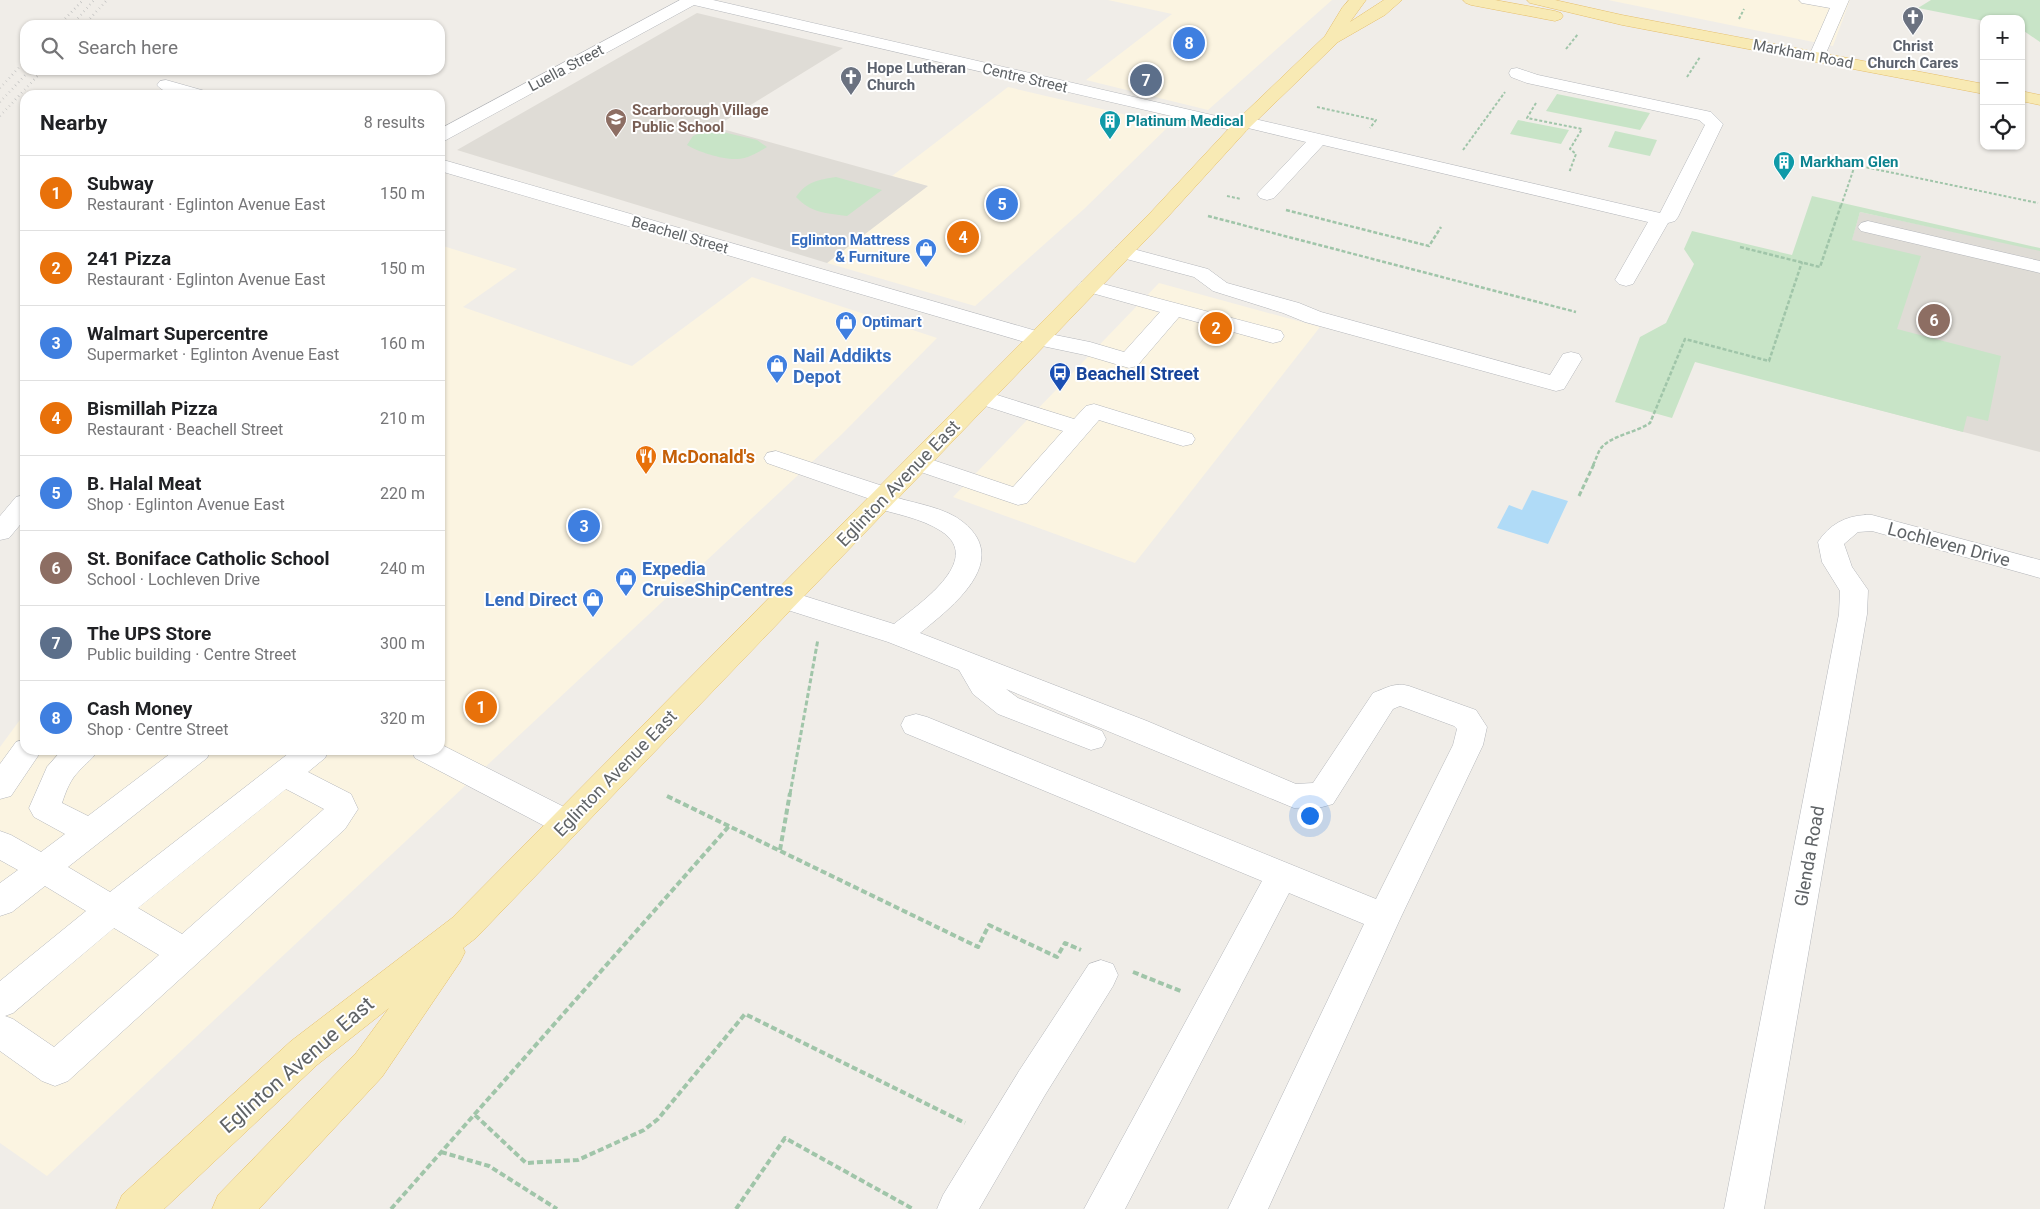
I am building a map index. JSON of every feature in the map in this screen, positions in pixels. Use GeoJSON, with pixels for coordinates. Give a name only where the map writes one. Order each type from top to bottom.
{"type":"FeatureCollection","features":[{"type":"Feature","properties":{"kind":"main road","name":"Eglinton Avenue East"},"geometry":{"type":"LineString","coordinates":[[1332,39],[1350,8],[1358,0]]}},
{"type":"Feature","properties":{"kind":"main road","name":"Eglinton Avenue East"},"geometry":{"type":"LineString","coordinates":[[136,1209],[304,1054],[464,928],[918,463],[1036,338],[1122,252],[1243,125],[1332,39],[1379,12],[1394,0]]}},
{"type":"Feature","properties":{"kind":"main road","name":"Markham Road"},"geometry":{"type":"LineString","coordinates":[[1471,0],[1558,16],[1622,20]]}},
{"type":"Feature","properties":{"kind":"main road","name":"Markham Road"},"geometry":{"type":"LineString","coordinates":[[1535,0],[1565,3],[1622,20],[1980,88]]}},
{"type":"Feature","properties":{"kind":"main road"},"geometry":{"type":"LineString","coordinates":[[2025,97],[2040,100]]}},
{"type":"Feature","properties":{"kind":"main road","name":"Eglinton Avenue East"},"geometry":{"type":"LineString","coordinates":[[232,1209],[369,1064],[464,928]]}},
{"type":"Feature","properties":{"kind":"street","name":"Centre Street"},"geometry":{"type":"LineString","coordinates":[[693,0],[1660,218]]}},
{"type":"Feature","properties":{"kind":"street","name":"Luella Street"},"geometry":{"type":"LineString","coordinates":[[445,133],[693,0]]}},
{"type":"Feature","properties":{"kind":"street"},"geometry":{"type":"LineString","coordinates":[[1807,0],[1840,3],[1817,56]]}},
{"type":"Feature","properties":{"kind":"street"},"geometry":{"type":"LineString","coordinates":[[1520,74],[1548,82],[1705,116],[1714,124],[1668,217],[1660,218],[1626,280]]}},
{"type":"Feature","properties":{"kind":"street"},"geometry":{"type":"LineString","coordinates":[[166,85],[182,90]]}},
{"type":"Feature","properties":{"kind":"street"},"geometry":{"type":"LineString","coordinates":[[1267,194],[1318,140]]}},
{"type":"Feature","properties":{"kind":"street","name":"Beachell Street"},"geometry":{"type":"LineString","coordinates":[[445,166],[1036,338],[1090,349],[1128,361],[1174,309]]}},
{"type":"Feature","properties":{"kind":"street"},"geometry":{"type":"LineString","coordinates":[[1868,227],[2040,267]]}},
{"type":"Feature","properties":{"kind":"street"},"geometry":{"type":"LineString","coordinates":[[1122,252],[1201,273],[1220,287],[1313,316],[1556,384],[1571,360]]}},
{"type":"Feature","properties":{"kind":"street"},"geometry":{"type":"LineString","coordinates":[[1088,286],[1273,336]]}},
{"type":"Feature","properties":{"kind":"street"},"geometry":{"type":"LineString","coordinates":[[981,397],[1079,428]]}},
{"type":"Feature","properties":{"kind":"street"},"geometry":{"type":"LineString","coordinates":[[918,463],[1018,497],[1094,411],[1183,439]]}},
{"type":"Feature","properties":{"kind":"street"},"geometry":{"type":"LineString","coordinates":[[776,458],[951,525],[964,535],[970,548],[966,572],[942,600],[898,635]]}},
{"type":"Feature","properties":{"kind":"street"},"geometry":{"type":"LineString","coordinates":[[0,532],[20,509]]}},
{"type":"Feature","properties":{"kind":"street","name":"Lochleven Drive"},"geometry":{"type":"LineString","coordinates":[[1858,523],[1872,523],[1912,533],[2040,569]]}},
{"type":"Feature","properties":{"kind":"street","name":"Glenda Road"},"geometry":{"type":"LineString","coordinates":[[1744,1209],[1853,614],[1854,590],[1832,555],[1831,542],[1847,526],[1858,523]]}},
{"type":"Feature","properties":{"kind":"street"},"geometry":{"type":"LineString","coordinates":[[785,599],[898,635],[1136,729],[1294,796],[1322,795],[1383,701],[1398,694],[1465,718],[1472,727],[1468,745],[1384,917],[1248,1209]]}},
{"type":"Feature","properties":{"kind":"street"},"geometry":{"type":"LineString","coordinates":[[970,664],[983,687],[1008,706],[1091,739]]}},
{"type":"Feature","properties":{"kind":"street"},"geometry":{"type":"LineString","coordinates":[[916,725],[1384,917]]}},
{"type":"Feature","properties":{"kind":"street"},"geometry":{"type":"LineString","coordinates":[[0,787],[23,755]]}},
{"type":"Feature","properties":{"kind":"street"},"geometry":{"type":"LineString","coordinates":[[76,755],[70,760],[54,781],[45,808],[91,833]]}},
{"type":"Feature","properties":{"kind":"street"},"geometry":{"type":"LineString","coordinates":[[0,902],[190,755]]}},
{"type":"Feature","properties":{"kind":"street"},"geometry":{"type":"LineString","coordinates":[[0,1002],[111,910],[307,755]]}},
{"type":"Feature","properties":{"kind":"street"},"geometry":{"type":"LineString","coordinates":[[436,755],[567,822]]}},
{"type":"Feature","properties":{"kind":"street"},"geometry":{"type":"LineString","coordinates":[[0,1030],[55,1070],[334,820],[342,809],[340,802],[283,773]]}},
{"type":"Feature","properties":{"kind":"street"},"geometry":{"type":"LineString","coordinates":[[0,844],[44,868],[185,953]]}},
{"type":"Feature","properties":{"kind":"street"},"geometry":{"type":"LineString","coordinates":[[1104,1209],[1282,875]]}},
{"type":"Feature","properties":{"kind":"street"},"geometry":{"type":"LineString","coordinates":[[957,1209],[1103,965]]}},
{"type":"Feature","properties":{"kind":"path"},"geometry":{"type":"LineString","coordinates":[[1566,49],[1578,34]]}},
{"type":"Feature","properties":{"kind":"path"},"geometry":{"type":"LineString","coordinates":[[1687,77],[1700,57]]}},
{"type":"Feature","properties":{"kind":"path"},"geometry":{"type":"LineString","coordinates":[[1460,154],[1520,74]]}},
{"type":"Feature","properties":{"kind":"path"},"geometry":{"type":"LineString","coordinates":[[1548,82],[1527,118],[1582,129],[1570,149],[1576,154],[1567,178],[1554,194]]}},
{"type":"Feature","properties":{"kind":"path"},"geometry":{"type":"LineString","coordinates":[[1227,196],[1246,200]]}},
{"type":"Feature","properties":{"kind":"path"},"geometry":{"type":"LineString","coordinates":[[1285,210],[1429,246],[1442,227]]}},
{"type":"Feature","properties":{"kind":"path"},"geometry":{"type":"LineString","coordinates":[[1208,216],[1576,312]]}},
{"type":"Feature","properties":{"kind":"path"},"geometry":{"type":"LineString","coordinates":[[1579,496],[1602,447],[1618,436],[1638,431],[1650,423],[1685,339],[1769,360],[1802,262]]}},
{"type":"Feature","properties":{"kind":"path"},"geometry":{"type":"LineString","coordinates":[[780,850],[819,633]]}},
{"type":"Feature","properties":{"kind":"path"},"geometry":{"type":"LineString","coordinates":[[667,796],[730,825],[978,948],[989,925],[1056,957],[1065,944],[1103,965],[1213,1005]]}},
{"type":"Feature","properties":{"kind":"path"},"geometry":{"type":"LineString","coordinates":[[392,1209],[730,825]]}},
{"type":"Feature","properties":{"kind":"path"},"geometry":{"type":"LineString","coordinates":[[475,1115],[526,1163],[578,1160],[644,1130],[658,1119],[745,1014],[998,1140]]}},
{"type":"Feature","properties":{"kind":"path"},"geometry":{"type":"LineString","coordinates":[[736,1209],[785,1138],[913,1209]]}},
{"type":"Feature","properties":{"kind":"path"},"geometry":{"type":"LineString","coordinates":[[442,1152],[488,1166],[557,1209]]}},
{"type":"Feature","properties":{"kind":"shaded area"},"geometry":{"type":"Polygon","coordinates":[[[1108,0],[1332,0],[1208,110],[1086,80],[1172,14],[1108,0]]]}},
{"type":"Feature","properties":{"kind":"shaded area"},"geometry":{"type":"Polygon","coordinates":[[[1608,0],[1850,0],[1833,46],[1608,0]]]}},
{"type":"Feature","properties":{"kind":"shaded area","name":"Scarborough Village Public School"},"geometry":{"type":"Polygon","coordinates":[[[697,13],[843,48],[715,127],[928,186],[827,263],[457,150],[697,13]]]}},
{"type":"Feature","properties":{"kind":"shaded area"},"geometry":{"type":"Polygon","coordinates":[[[1008,87],[1170,125],[1084,209],[975,306],[827,263],[927,186],[892,176],[1008,87]]]}},
{"type":"Feature","properties":{"kind":"shaded area"},"geometry":{"type":"Polygon","coordinates":[[[1860,212],[2040,250],[2040,452],[1807,391],[1860,212]]]}},
{"type":"Feature","properties":{"kind":"shaded area"},"geometry":{"type":"Polygon","coordinates":[[[445,247],[517,269],[463,307],[632,366],[752,277],[937,338],[841,435],[47,1176],[0,1143],[0,747],[20,720],[20,755],[445,755],[445,247]]]}},
{"type":"Feature","properties":{"kind":"shaded area"},"geometry":{"type":"Polygon","coordinates":[[[1159,283],[1320,327],[1135,563],[953,497],[1159,283]]]}},
{"type":"Feature","properties":{"kind":"green space"},"geometry":{"type":"Polygon","coordinates":[[[1931,0],[2040,0],[2040,42],[2025,32],[2025,15],[1980,15],[1980,20],[1918,8],[1931,0]]]}},
{"type":"Feature","properties":{"kind":"green space"},"geometry":{"type":"Polygon","coordinates":[[[1557,94],[1650,113],[1640,130],[1546,111],[1557,94]]]}},
{"type":"Feature","properties":{"kind":"green space"},"geometry":{"type":"Polygon","coordinates":[[[1518,120],[1569,130],[1561,144],[1510,134],[1518,120]]]}},
{"type":"Feature","properties":{"kind":"green space"},"geometry":{"type":"Polygon","coordinates":[[[710,129],[757,140],[767,147],[749,157],[732,159],[711,155],[687,145],[693,136],[710,129]]]}},
{"type":"Feature","properties":{"kind":"green space"},"geometry":{"type":"Polygon","coordinates":[[[1615,131],[1657,140],[1650,156],[1608,147],[1615,131]]]}},
{"type":"Feature","properties":{"kind":"green space"},"geometry":{"type":"Polygon","coordinates":[[[836,177],[882,190],[847,216],[813,209],[796,197],[809,184],[818,180],[836,177]]]}},
{"type":"Feature","properties":{"kind":"green space"},"geometry":{"type":"Polygon","coordinates":[[[1812,196],[2040,248],[2040,251],[1860,212],[1852,240],[1921,256],[1897,329],[2001,356],[1988,421],[1967,416],[1963,432],[1695,362],[1672,418],[1615,402],[1640,337],[1666,323],[1694,264],[1684,249],[1692,231],[1792,255],[1812,196]]]}},
{"type":"Feature","properties":{"kind":"water"},"geometry":{"type":"Polygon","coordinates":[[[1532,490],[1568,501],[1548,544],[1497,528],[1509,505],[1522,510],[1532,490]]]}},
{"type":"Feature","properties":{"kind":"railway"},"geometry":{"type":"LineString","coordinates":[[64,20],[83,0]]}},
{"type":"Feature","properties":{"kind":"railway"},"geometry":{"type":"LineString","coordinates":[[76,20],[94,0]]}},
{"type":"Feature","properties":{"kind":"railway"},"geometry":{"type":"LineString","coordinates":[[89,20],[107,0]]}},
{"type":"Feature","properties":{"kind":"railway"},"geometry":{"type":"LineString","coordinates":[[0,88],[20,66]]}},
{"type":"Feature","properties":{"kind":"railway"},"geometry":{"type":"LineString","coordinates":[[0,102],[25,75]]}},
{"type":"Feature","properties":{"kind":"railway"},"geometry":{"type":"LineString","coordinates":[[24,90],[38,75]]}},
{"type":"Feature","properties":{"kind":"railway"},"geometry":{"type":"LineString","coordinates":[[0,116],[20,95]]}},
{"type":"Feature","properties":{"kind":"place","name":"Christ Church Cares"},"geometry":{"type":"Point","coordinates":[1913,36]}},
{"type":"Feature","properties":{"kind":"place","name":"Cash Money"},"geometry":{"type":"Point","coordinates":[1189,43]}},
{"type":"Feature","properties":{"kind":"place","name":"The UPS Store"},"geometry":{"type":"Point","coordinates":[1146,80]}},
{"type":"Feature","properties":{"kind":"place","name":"Hope Lutheran Church"},"geometry":{"type":"Point","coordinates":[851,96]}},
{"type":"Feature","properties":{"kind":"place","name":"Scarborough Village Public School"},"geometry":{"type":"Point","coordinates":[616,138]}},
{"type":"Feature","properties":{"kind":"place","name":"Platinum Medical"},"geometry":{"type":"Point","coordinates":[1110,140]}},
{"type":"Feature","properties":{"kind":"place","name":"Markham Glen"},"geometry":{"type":"Point","coordinates":[1784,181]}},
{"type":"Feature","properties":{"kind":"place","name":"B. Halal Meat"},"geometry":{"type":"Point","coordinates":[1002,204]}},
{"type":"Feature","properties":{"kind":"place","name":"Bismillah Pizza"},"geometry":{"type":"Point","coordinates":[963,237]}},
{"type":"Feature","properties":{"kind":"place","name":"Eglinton Mattress & Furniture"},"geometry":{"type":"Point","coordinates":[926,268]}},
{"type":"Feature","properties":{"kind":"place","name":"St. Boniface Catholic School"},"geometry":{"type":"Point","coordinates":[1934,320]}},
{"type":"Feature","properties":{"kind":"place","name":"241 Pizza"},"geometry":{"type":"Point","coordinates":[1216,328]}},
{"type":"Feature","properties":{"kind":"place","name":"Optimart"},"geometry":{"type":"Point","coordinates":[846,341]}},
{"type":"Feature","properties":{"kind":"place","name":"Nail Addikts Depot"},"geometry":{"type":"Point","coordinates":[777,384]}},
{"type":"Feature","properties":{"kind":"place","name":"Beachell Street"},"geometry":{"type":"Point","coordinates":[1060,392]}},
{"type":"Feature","properties":{"kind":"place","name":"McDonald's"},"geometry":{"type":"Point","coordinates":[646,475]}},
{"type":"Feature","properties":{"kind":"place","name":"Walmart Supercentre"},"geometry":{"type":"Point","coordinates":[584,526]}},
{"type":"Feature","properties":{"kind":"place","name":"Expedia CruiseShipCentres"},"geometry":{"type":"Point","coordinates":[626,597]}},
{"type":"Feature","properties":{"kind":"place","name":"Lend Direct"},"geometry":{"type":"Point","coordinates":[593,618]}},
{"type":"Feature","properties":{"kind":"place","name":"Subway"},"geometry":{"type":"Point","coordinates":[481,707]}}]}
